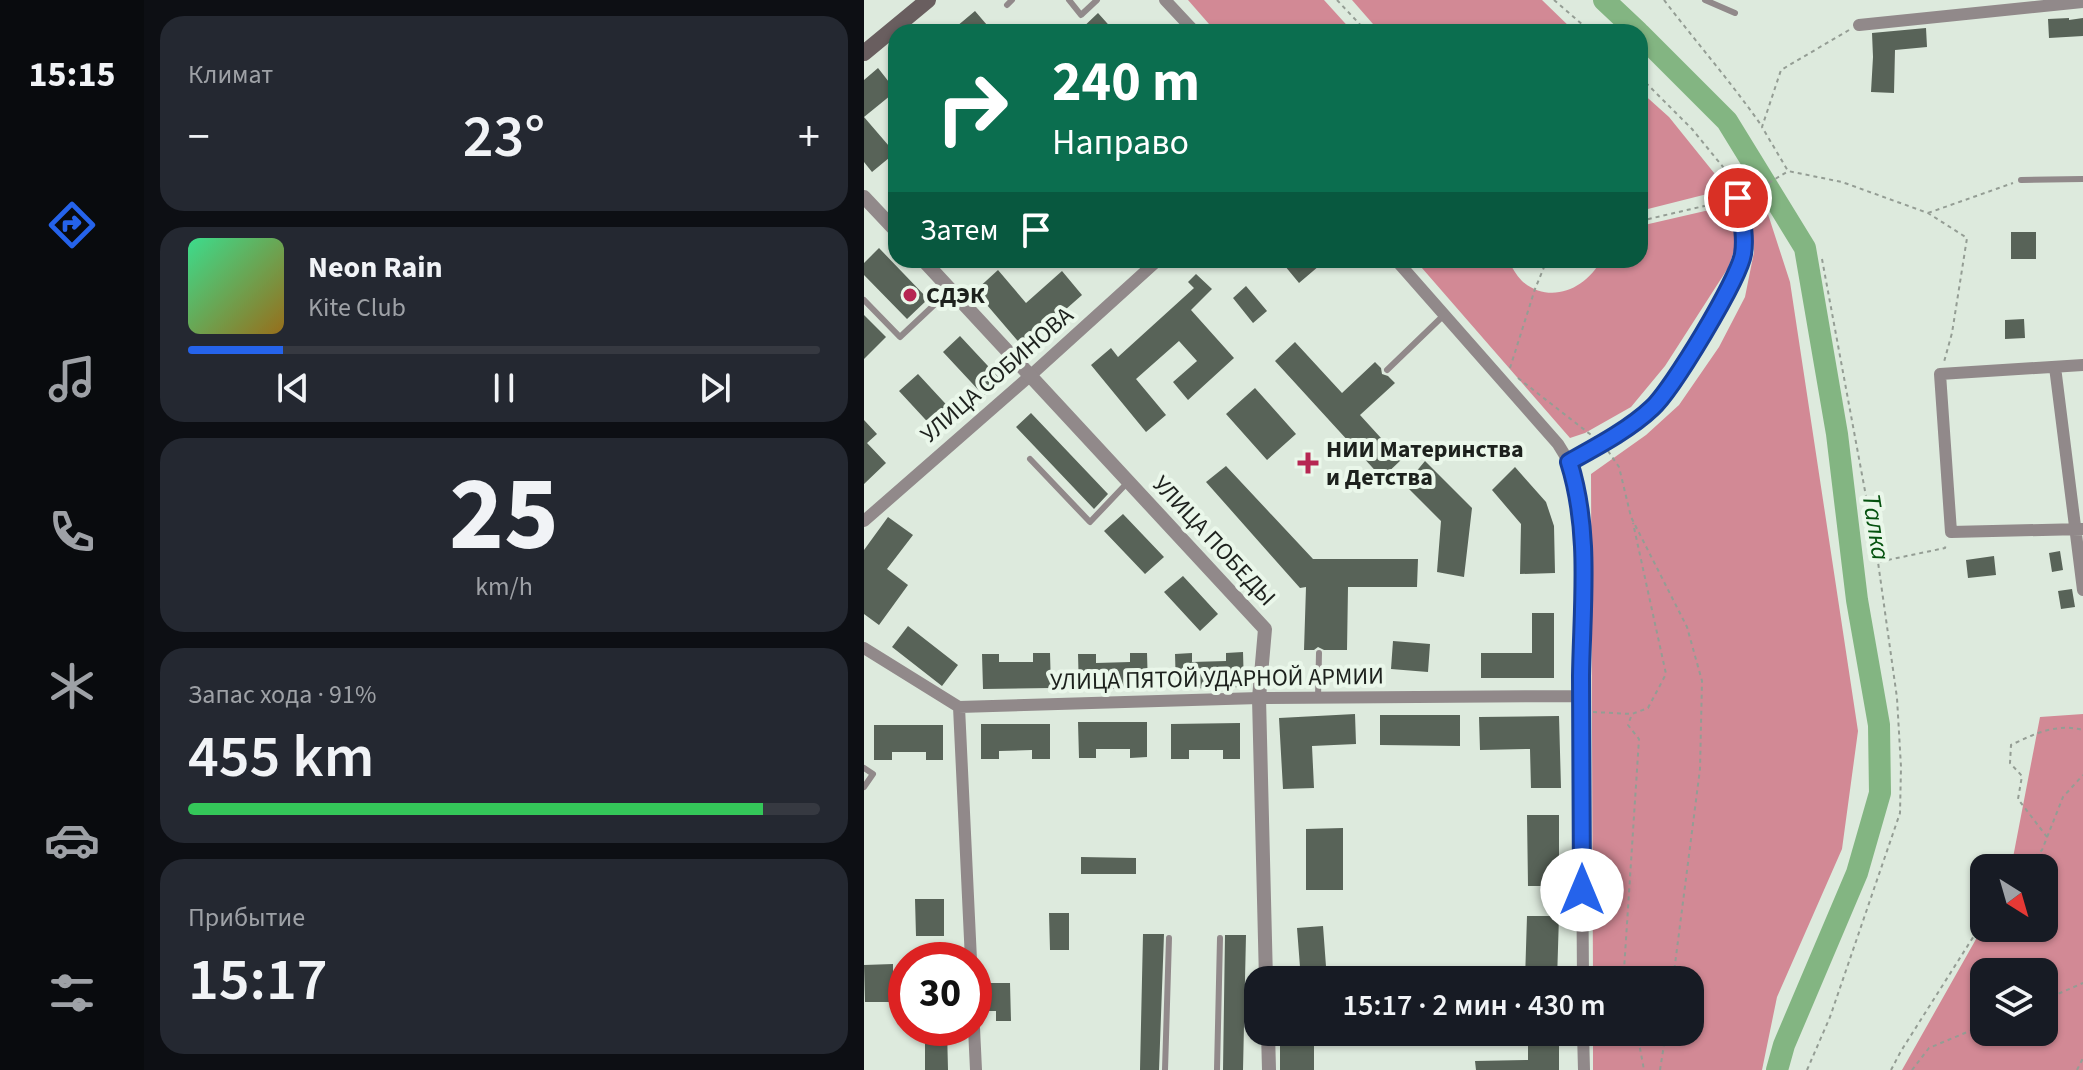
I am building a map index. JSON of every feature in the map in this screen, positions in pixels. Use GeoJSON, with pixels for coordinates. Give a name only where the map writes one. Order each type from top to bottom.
{"type":"FeatureCollection","features":[{"type":"Feature","properties":{"kind":"main road"},"geometry":{"type":"LineString","coordinates":[[864,39],[912,0]]}},
{"type":"Feature","properties":{"kind":"main road"},"geometry":{"type":"LineString","coordinates":[[899,24],[928,0]]}},
{"type":"Feature","properties":{"kind":"main road"},"geometry":{"type":"LineString","coordinates":[[864,53],[888,33]]}},
{"type":"Feature","properties":{"kind":"street"},"geometry":{"type":"LineString","coordinates":[[1165,0],[1188,24]]}},
{"type":"Feature","properties":{"kind":"street"},"geometry":{"type":"LineString","coordinates":[[1859,25],[2012,4],[2083,2]]}},
{"type":"Feature","properties":{"kind":"street"},"geometry":{"type":"LineString","coordinates":[[864,197],[888,222]]}},
{"type":"Feature","properties":{"kind":"street","name":"УЛИЦА ПОБЕДЫ"},"geometry":{"type":"LineString","coordinates":[[930,268],[1265,629],[1259,698],[1266,966]]}},
{"type":"Feature","properties":{"kind":"street","name":"УЛИЦА СОБИНОВА"},"geometry":{"type":"LineString","coordinates":[[864,521],[1149,268]]}},
{"type":"Feature","properties":{"kind":"street"},"geometry":{"type":"LineString","coordinates":[[1403,268],[1558,444],[1569,462],[1577,487],[1583,545],[1583,966]]}},
{"type":"Feature","properties":{"kind":"street"},"geometry":{"type":"LineString","coordinates":[[2079,529],[1951,532],[1940,374],[2083,365]]}},
{"type":"Feature","properties":{"kind":"street"},"geometry":{"type":"LineString","coordinates":[[2055,367],[2079,529],[2083,590]]}},
{"type":"Feature","properties":{"kind":"street"},"geometry":{"type":"LineString","coordinates":[[866,653],[959,707],[970,942]]}},
{"type":"Feature","properties":{"kind":"street","name":"УЛИЦА ПЯТОЙ УДАРНОЙ АРМИИ"},"geometry":{"type":"LineString","coordinates":[[959,707],[1259,698],[1581,696]]}},
{"type":"Feature","properties":{"kind":"street"},"geometry":{"type":"LineString","coordinates":[[975,1046],[976,1070]]}},
{"type":"Feature","properties":{"kind":"street"},"geometry":{"type":"LineString","coordinates":[[1268,1046],[1269,1070]]}},
{"type":"Feature","properties":{"kind":"street"},"geometry":{"type":"LineString","coordinates":[[1583,1046],[1584,1070]]}},
{"type":"Feature","properties":{"kind":"lane"},"geometry":{"type":"LineString","coordinates":[[1069,0],[1081,15],[1097,0]]}},
{"type":"Feature","properties":{"kind":"lane"},"geometry":{"type":"LineString","coordinates":[[1705,0],[1735,13]]}},
{"type":"Feature","properties":{"kind":"lane"},"geometry":{"type":"LineString","coordinates":[[2021,180],[2083,179]]}},
{"type":"Feature","properties":{"kind":"lane"},"geometry":{"type":"LineString","coordinates":[[1569,462],[1602,444],[1654,408],[1685,364],[1734,278],[1743,256],[1742,198]]}},
{"type":"Feature","properties":{"kind":"lane"},"geometry":{"type":"LineString","coordinates":[[864,300],[900,337],[951,290]]}},
{"type":"Feature","properties":{"kind":"lane"},"geometry":{"type":"LineString","coordinates":[[1387,370],[1444,315]]}},
{"type":"Feature","properties":{"kind":"lane"},"geometry":{"type":"LineString","coordinates":[[1030,459],[1090,522],[1129,481]]}},
{"type":"Feature","properties":{"kind":"lane"},"geometry":{"type":"LineString","coordinates":[[1318,698],[1319,653]]}},
{"type":"Feature","properties":{"kind":"lane"},"geometry":{"type":"LineString","coordinates":[[864,768],[873,774],[864,787]]}},
{"type":"Feature","properties":{"kind":"lane"},"geometry":{"type":"LineString","coordinates":[[1165,1070],[1169,938]]}},
{"type":"Feature","properties":{"kind":"lane"},"geometry":{"type":"LineString","coordinates":[[1217,1070],[1220,938]]}},
{"type":"Feature","properties":{"kind":"path"},"geometry":{"type":"LineString","coordinates":[[1337,0],[1360,24]]}},
{"type":"Feature","properties":{"kind":"path"},"geometry":{"type":"LineString","coordinates":[[1554,0],[1582,24]]}},
{"type":"Feature","properties":{"kind":"path"},"geometry":{"type":"LineString","coordinates":[[1664,0],[1735,88],[1788,171]]}},
{"type":"Feature","properties":{"kind":"path"},"geometry":{"type":"LineString","coordinates":[[1762,127],[1781,70],[1859,25]]}},
{"type":"Feature","properties":{"kind":"path"},"geometry":{"type":"LineString","coordinates":[[1648,85],[1692,129],[1738,184],[1742,198]]}},
{"type":"Feature","properties":{"kind":"path"},"geometry":{"type":"LineString","coordinates":[[1648,219],[1742,198],[1788,171],[1842,182],[1928,213],[1967,238],[1952,333],[1940,374]]}},
{"type":"Feature","properties":{"kind":"path"},"geometry":{"type":"LineString","coordinates":[[1928,213],[2021,180]]}},
{"type":"Feature","properties":{"kind":"path"},"geometry":{"type":"LineString","coordinates":[[1807,1070],[1830,1017],[1900,813],[1901,767],[1897,698],[1878,562],[1822,259]]}},
{"type":"Feature","properties":{"kind":"path"},"geometry":{"type":"LineString","coordinates":[[1544,268],[1509,371],[1602,444],[1619,467],[1666,674],[1648,708],[1632,714],[1581,711]]}},
{"type":"Feature","properties":{"kind":"path"},"geometry":{"type":"LineString","coordinates":[[1631,517],[1687,627],[1702,681],[1700,769],[1675,966]]}},
{"type":"Feature","properties":{"kind":"path"},"geometry":{"type":"LineString","coordinates":[[1878,562],[1945,548],[1951,532]]}},
{"type":"Feature","properties":{"kind":"path"},"geometry":{"type":"LineString","coordinates":[[1624,966],[1639,739],[1628,725],[1632,714]]}},
{"type":"Feature","properties":{"kind":"path"},"geometry":{"type":"LineString","coordinates":[[2047,837],[2018,799],[2022,776],[2010,763],[2011,745],[2041,730],[2083,730]]}},
{"type":"Feature","properties":{"kind":"path"},"geometry":{"type":"LineString","coordinates":[[2038,854],[2063,797],[2083,775]]}},
{"type":"Feature","properties":{"kind":"path"},"geometry":{"type":"LineString","coordinates":[[1891,1070],[1970,942]]}},
{"type":"Feature","properties":{"kind":"path"},"geometry":{"type":"LineString","coordinates":[[2058,994],[2083,983]]}},
{"type":"Feature","properties":{"kind":"path"},"geometry":{"type":"LineString","coordinates":[[1912,1070],[1929,1048],[1970,1031]]}},
{"type":"Feature","properties":{"kind":"path"},"geometry":{"type":"LineString","coordinates":[[1640,1046],[1644,1070]]}},
{"type":"Feature","properties":{"kind":"path"},"geometry":{"type":"LineString","coordinates":[[1660,1070],[1664,1046]]}},
{"type":"Feature","properties":{"kind":"path"},"geometry":{"type":"LineString","coordinates":[[2077,1070],[2083,1058]]}},
{"type":"Feature","properties":{"kind":"shaded area"},"geometry":{"type":"Polygon","coordinates":[[[1188,0],[1324,0],[1346,24],[1209,24],[1188,0]]]}},
{"type":"Feature","properties":{"kind":"shaded area"},"geometry":{"type":"Polygon","coordinates":[[[1352,0],[1542,0],[1567,24],[1373,24],[1352,0]]]}},
{"type":"Feature","properties":{"kind":"shaded area"},"geometry":{"type":"Polygon","coordinates":[[[1648,98],[1669,117],[1727,189],[1648,209],[1648,98]]]}},
{"type":"Feature","properties":{"kind":"shaded area"},"geometry":{"type":"Polygon","coordinates":[[[1731,205],[1736,245],[1728,268],[1665,366],[1631,407],[1570,438],[1422,268],[1513,268],[1522,281],[1533,288],[1555,293],[1577,286],[1595,268],[1648,268],[1648,224],[1731,205]]]}},
{"type":"Feature","properties":{"kind":"shaded area"},"geometry":{"type":"Polygon","coordinates":[[[1766,208],[1790,282],[1858,731],[1842,849],[1777,997],[1762,1070],[1593,1070],[1593,1046],[1704,1046],[1704,966],[1593,966],[1591,474],[1646,435],[1679,405],[1719,347],[1745,297],[1754,252],[1751,219],[1766,208]]]}},
{"type":"Feature","properties":{"kind":"shaded area"},"geometry":{"type":"Polygon","coordinates":[[[2083,714],[2083,1070],[1902,1070],[1974,942],[2058,942],[2058,854],[2014,854],[2040,717],[2083,714]]]}},
{"type":"Feature","properties":{"kind":"building"},"geometry":{"type":"Polygon","coordinates":[[[975,11],[986,24],[960,24],[975,11]]]}},
{"type":"Feature","properties":{"kind":"building"},"geometry":{"type":"Polygon","coordinates":[[[1098,13],[1108,24],[1086,24],[1098,13]]]}},
{"type":"Feature","properties":{"kind":"building"},"geometry":{"type":"Polygon","coordinates":[[[2083,18],[2083,36],[2049,38],[2048,19],[2083,18]]]}},
{"type":"Feature","properties":{"kind":"building"},"geometry":{"type":"Polygon","coordinates":[[[1926,28],[1927,47],[1895,50],[1894,93],[1871,92],[1872,33],[1926,28]]]}},
{"type":"Feature","properties":{"kind":"building"},"geometry":{"type":"Polygon","coordinates":[[[878,68],[888,81],[888,98],[864,117],[864,80],[878,68]]]}},
{"type":"Feature","properties":{"kind":"building"},"geometry":{"type":"Polygon","coordinates":[[[864,117],[888,145],[888,159],[872,172],[864,162],[864,117]]]}},
{"type":"Feature","properties":{"kind":"building"},"geometry":{"type":"Polygon","coordinates":[[[2011,232],[2036,232],[2036,259],[2011,259],[2011,232]]]}},
{"type":"Feature","properties":{"kind":"building"},"geometry":{"type":"Polygon","coordinates":[[[879,248],[888,257],[888,268],[898,268],[928,299],[907,319],[864,275],[864,263],[879,248]]]}},
{"type":"Feature","properties":{"kind":"building"},"geometry":{"type":"Polygon","coordinates":[[[1287,268],[1317,268],[1299,283],[1287,268]]]}},
{"type":"Feature","properties":{"kind":"building"},"geometry":{"type":"Polygon","coordinates":[[[998,270],[1026,303],[1062,271],[1082,295],[1023,347],[975,291],[998,270]]]}},
{"type":"Feature","properties":{"kind":"building"},"geometry":{"type":"Polygon","coordinates":[[[1196,274],[1212,289],[1191,310],[1234,358],[1188,400],[1173,382],[1197,361],[1179,341],[1136,379],[1166,415],[1146,432],[1091,365],[1111,348],[1118,357],[1194,288],[1188,282],[1196,274]]]}},
{"type":"Feature","properties":{"kind":"building"},"geometry":{"type":"Polygon","coordinates":[[[1246,286],[1267,311],[1253,323],[1233,298],[1246,286]]]}},
{"type":"Feature","properties":{"kind":"building"},"geometry":{"type":"Polygon","coordinates":[[[864,315],[886,337],[864,359],[864,315]]]}},
{"type":"Feature","properties":{"kind":"building"},"geometry":{"type":"Polygon","coordinates":[[[2024,319],[2025,338],[2005,339],[2005,320],[2024,319]]]}},
{"type":"Feature","properties":{"kind":"building"},"geometry":{"type":"Polygon","coordinates":[[[960,336],[1001,380],[984,396],[943,352],[960,336]]]}},
{"type":"Feature","properties":{"kind":"building"},"geometry":{"type":"Polygon","coordinates":[[[1295,342],[1342,393],[1375,362],[1382,374],[1395,383],[1360,415],[1401,460],[1382,478],[1275,361],[1295,342]]]}},
{"type":"Feature","properties":{"kind":"building"},"geometry":{"type":"Polygon","coordinates":[[[918,374],[955,414],[936,431],[899,391],[918,374]]]}},
{"type":"Feature","properties":{"kind":"building"},"geometry":{"type":"Polygon","coordinates":[[[1255,388],[1296,434],[1267,460],[1226,414],[1255,388]]]}},
{"type":"Feature","properties":{"kind":"building"},"geometry":{"type":"Polygon","coordinates":[[[1031,413],[1108,494],[1094,509],[1016,427],[1031,413]]]}},
{"type":"Feature","properties":{"kind":"building"},"geometry":{"type":"Polygon","coordinates":[[[864,420],[877,434],[867,443],[886,463],[864,484],[864,420]]]}},
{"type":"Feature","properties":{"kind":"building"},"geometry":{"type":"Polygon","coordinates":[[[1425,461],[1472,508],[1464,577],[1437,572],[1441,521],[1405,485],[1425,461]]]}},
{"type":"Feature","properties":{"kind":"building"},"geometry":{"type":"Polygon","coordinates":[[[1226,466],[1313,559],[1418,559],[1417,587],[1348,587],[1347,650],[1318,647],[1304,650],[1306,587],[1300,588],[1206,482],[1226,466]]]}},
{"type":"Feature","properties":{"kind":"building"},"geometry":{"type":"Polygon","coordinates":[[[1515,467],[1546,502],[1554,526],[1555,573],[1520,574],[1521,524],[1492,490],[1515,467]]]}},
{"type":"Feature","properties":{"kind":"building"},"geometry":{"type":"Polygon","coordinates":[[[1123,514],[1164,557],[1145,574],[1104,531],[1123,514]]]}},
{"type":"Feature","properties":{"kind":"building"},"geometry":{"type":"Polygon","coordinates":[[[888,517],[913,535],[887,569],[908,585],[879,625],[864,614],[864,550],[888,517]]]}},
{"type":"Feature","properties":{"kind":"building"},"geometry":{"type":"Polygon","coordinates":[[[2060,551],[2063,570],[2052,572],[2049,553],[2060,551]]]}},
{"type":"Feature","properties":{"kind":"building"},"geometry":{"type":"Polygon","coordinates":[[[1994,556],[1996,575],[1968,578],[1966,560],[1994,556]]]}},
{"type":"Feature","properties":{"kind":"building"},"geometry":{"type":"Polygon","coordinates":[[[1183,576],[1218,614],[1200,631],[1164,592],[1183,576]]]}},
{"type":"Feature","properties":{"kind":"building"},"geometry":{"type":"Polygon","coordinates":[[[2072,589],[2075,607],[2061,609],[2058,591],[2072,589]]]}},
{"type":"Feature","properties":{"kind":"building"},"geometry":{"type":"Polygon","coordinates":[[[1532,613],[1554,613],[1554,678],[1481,678],[1481,653],[1532,653],[1532,613]]]}},
{"type":"Feature","properties":{"kind":"building"},"geometry":{"type":"Polygon","coordinates":[[[908,626],[958,665],[942,686],[892,647],[908,626]]]}},
{"type":"Feature","properties":{"kind":"building"},"geometry":{"type":"Polygon","coordinates":[[[1393,641],[1430,644],[1428,672],[1391,669],[1393,641]]]}},
{"type":"Feature","properties":{"kind":"building"},"geometry":{"type":"Polygon","coordinates":[[[1243,652],[1244,687],[1176,689],[1175,654],[1192,653],[1192,662],[1226,661],[1226,653],[1243,652]]]}},
{"type":"Feature","properties":{"kind":"building"},"geometry":{"type":"Polygon","coordinates":[[[1033,653],[1050,653],[1051,688],[983,689],[982,654],[999,654],[999,662],[1033,662],[1033,653]]]}},
{"type":"Feature","properties":{"kind":"building"},"geometry":{"type":"Polygon","coordinates":[[[1130,653],[1147,653],[1148,688],[1079,690],[1078,654],[1096,654],[1096,663],[1130,662],[1130,653]]]}},
{"type":"Feature","properties":{"kind":"building"},"geometry":{"type":"Polygon","coordinates":[[[1355,714],[1356,744],[1312,746],[1314,788],[1283,789],[1279,718],[1355,714]]]}},
{"type":"Feature","properties":{"kind":"building"},"geometry":{"type":"Polygon","coordinates":[[[1380,715],[1460,715],[1460,746],[1380,745],[1380,715]]]}},
{"type":"Feature","properties":{"kind":"building"},"geometry":{"type":"Polygon","coordinates":[[[1559,716],[1561,788],[1531,788],[1530,749],[1480,750],[1479,717],[1559,716]]]}},
{"type":"Feature","properties":{"kind":"building"},"geometry":{"type":"Polygon","coordinates":[[[1078,722],[1147,722],[1147,757],[1130,758],[1130,749],[1096,749],[1096,758],[1079,758],[1078,722]]]}},
{"type":"Feature","properties":{"kind":"building"},"geometry":{"type":"Polygon","coordinates":[[[1240,723],[1240,759],[1223,759],[1223,750],[1189,750],[1189,759],[1171,759],[1171,724],[1240,723]]]}},
{"type":"Feature","properties":{"kind":"building"},"geometry":{"type":"Polygon","coordinates":[[[981,724],[1050,724],[1050,759],[1032,759],[1032,750],[999,751],[999,759],[981,759],[981,724]]]}},
{"type":"Feature","properties":{"kind":"building"},"geometry":{"type":"Polygon","coordinates":[[[874,725],[943,725],[943,760],[926,760],[926,752],[892,752],[892,760],[874,760],[874,725]]]}},
{"type":"Feature","properties":{"kind":"building"},"geometry":{"type":"Polygon","coordinates":[[[1527,815],[1559,815],[1559,886],[1528,886],[1527,815]]]}},
{"type":"Feature","properties":{"kind":"building"},"geometry":{"type":"Polygon","coordinates":[[[1343,828],[1343,890],[1306,890],[1306,829],[1343,828]]]}},
{"type":"Feature","properties":{"kind":"building"},"geometry":{"type":"Polygon","coordinates":[[[1081,857],[1136,858],[1136,874],[1081,874],[1081,857]]]}},
{"type":"Feature","properties":{"kind":"building"},"geometry":{"type":"Polygon","coordinates":[[[915,899],[944,899],[944,936],[916,936],[915,899]]]}},
{"type":"Feature","properties":{"kind":"building"},"geometry":{"type":"Polygon","coordinates":[[[1049,913],[1069,913],[1069,950],[1050,950],[1049,913]]]}},
{"type":"Feature","properties":{"kind":"building"},"geometry":{"type":"Polygon","coordinates":[[[1527,916],[1559,916],[1557,966],[1525,966],[1527,916]]]}},
{"type":"Feature","properties":{"kind":"building"},"geometry":{"type":"Polygon","coordinates":[[[1323,926],[1326,966],[1300,966],[1297,928],[1323,926]]]}},
{"type":"Feature","properties":{"kind":"building"},"geometry":{"type":"Polygon","coordinates":[[[1143,934],[1164,934],[1159,1070],[1140,1070],[1143,934]]]}},
{"type":"Feature","properties":{"kind":"building"},"geometry":{"type":"Polygon","coordinates":[[[1225,935],[1246,935],[1243,1070],[1223,1070],[1225,935]]]}},
{"type":"Feature","properties":{"kind":"building"},"geometry":{"type":"Polygon","coordinates":[[[888,964],[888,1002],[865,1002],[864,965],[888,964]]]}},
{"type":"Feature","properties":{"kind":"building"},"geometry":{"type":"Polygon","coordinates":[[[992,983],[1010,983],[1011,1021],[996,1021],[996,1011],[992,1011],[992,983]]]}},
{"type":"Feature","properties":{"kind":"building"},"geometry":{"type":"Polygon","coordinates":[[[925,1046],[947,1046],[948,1070],[925,1070],[925,1046]]]}},
{"type":"Feature","properties":{"kind":"building"},"geometry":{"type":"Polygon","coordinates":[[[1280,1046],[1314,1046],[1314,1070],[1280,1070],[1280,1046]]]}},
{"type":"Feature","properties":{"kind":"building"},"geometry":{"type":"Polygon","coordinates":[[[1528,1046],[1559,1046],[1559,1070],[1476,1070],[1475,1061],[1528,1060],[1528,1046]]]}},
{"type":"Feature","properties":{"kind":"waterway","name":"Талка"},"geometry":{"type":"LineString","coordinates":[[1604,0],[1630,24]]}},
{"type":"Feature","properties":{"kind":"waterway","name":"Талка"},"geometry":{"type":"LineString","coordinates":[[1648,42],[1727,121],[1805,248],[1837,434],[1857,600],[1879,725],[1880,793],[1857,873],[1784,1045],[1777,1070]]}},
{"type":"Feature","properties":{"kind":"place","name":"СДЭК"},"geometry":{"type":"Point","coordinates":[910,295]}},
{"type":"Feature","properties":{"kind":"place","name":"НИИ Материнства и Детства"},"geometry":{"type":"Point","coordinates":[1308,463]}},
{"type":"Feature","properties":{"kind":"route"},"geometry":{"type":"LineString","coordinates":[[1582,890],[1583,545],[1577,487],[1569,462],[1602,444],[1654,408],[1685,364],[1734,278],[1743,256],[1744,233],[1738,198]]}}]}
